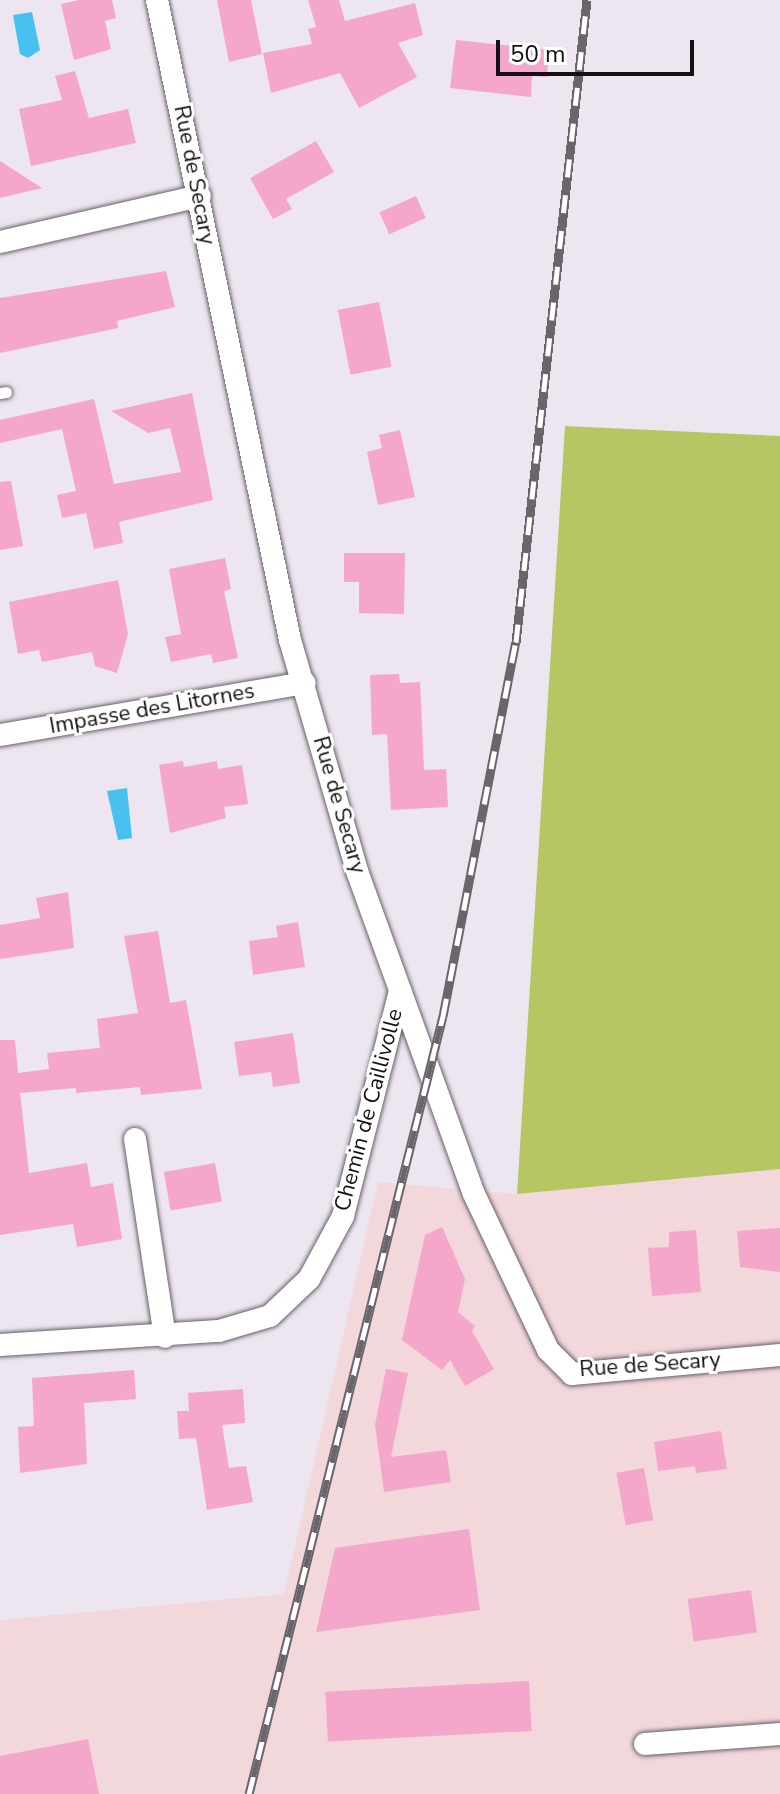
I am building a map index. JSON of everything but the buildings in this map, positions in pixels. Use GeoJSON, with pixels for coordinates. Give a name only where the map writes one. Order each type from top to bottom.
{"type":"FeatureCollection","features":[{"type":"Feature","properties":{"kind":"street","name":"Rue de Secary"},"geometry":{"type":"LineString","coordinates":[[157,0],[290,640],[305,683],[357,871],[473,1192],[548,1350],[572,1374],[780,1355]]}},
{"type":"Feature","properties":{"kind":"street"},"geometry":{"type":"LineString","coordinates":[[0,242],[200,196]]}},
{"type":"Feature","properties":{"kind":"street","name":"Impasse des Litornes"},"geometry":{"type":"LineString","coordinates":[[0,735],[305,683]]}},
{"type":"Feature","properties":{"kind":"street","name":"Chemin de Caillivolle"},"geometry":{"type":"LineString","coordinates":[[0,1345],[165,1337],[219,1331],[270,1316],[309,1279],[343,1216],[400,991]]}},
{"type":"Feature","properties":{"kind":"street"},"geometry":{"type":"LineString","coordinates":[[135,1139],[165,1337]]}},
{"type":"Feature","properties":{"kind":"street"},"geometry":{"type":"LineString","coordinates":[[645,1744],[780,1734]]}},
{"type":"Feature","properties":{"kind":"shaded area"},"geometry":{"type":"Polygon","coordinates":[[[780,1169],[780,1794],[0,1794],[0,1620],[284,1594],[378,1182],[517,1194],[780,1169]]]}},
{"type":"Feature","properties":{"kind":"green space"},"geometry":{"type":"Polygon","coordinates":[[[565,426],[780,436],[780,1169],[517,1194],[565,426]]]}},
{"type":"Feature","properties":{"kind":"water"},"geometry":{"type":"Polygon","coordinates":[[[32,12],[40,50],[28,58],[20,54],[13,15],[32,12]]]}},
{"type":"Feature","properties":{"kind":"water"},"geometry":{"type":"Polygon","coordinates":[[[127,788],[132,838],[118,840],[107,791],[127,788]]]}},
{"type":"Feature","properties":{"kind":"railway"},"geometry":{"type":"LineString","coordinates":[[249,1794],[443,1016],[516,642],[587,0]]}}]}
